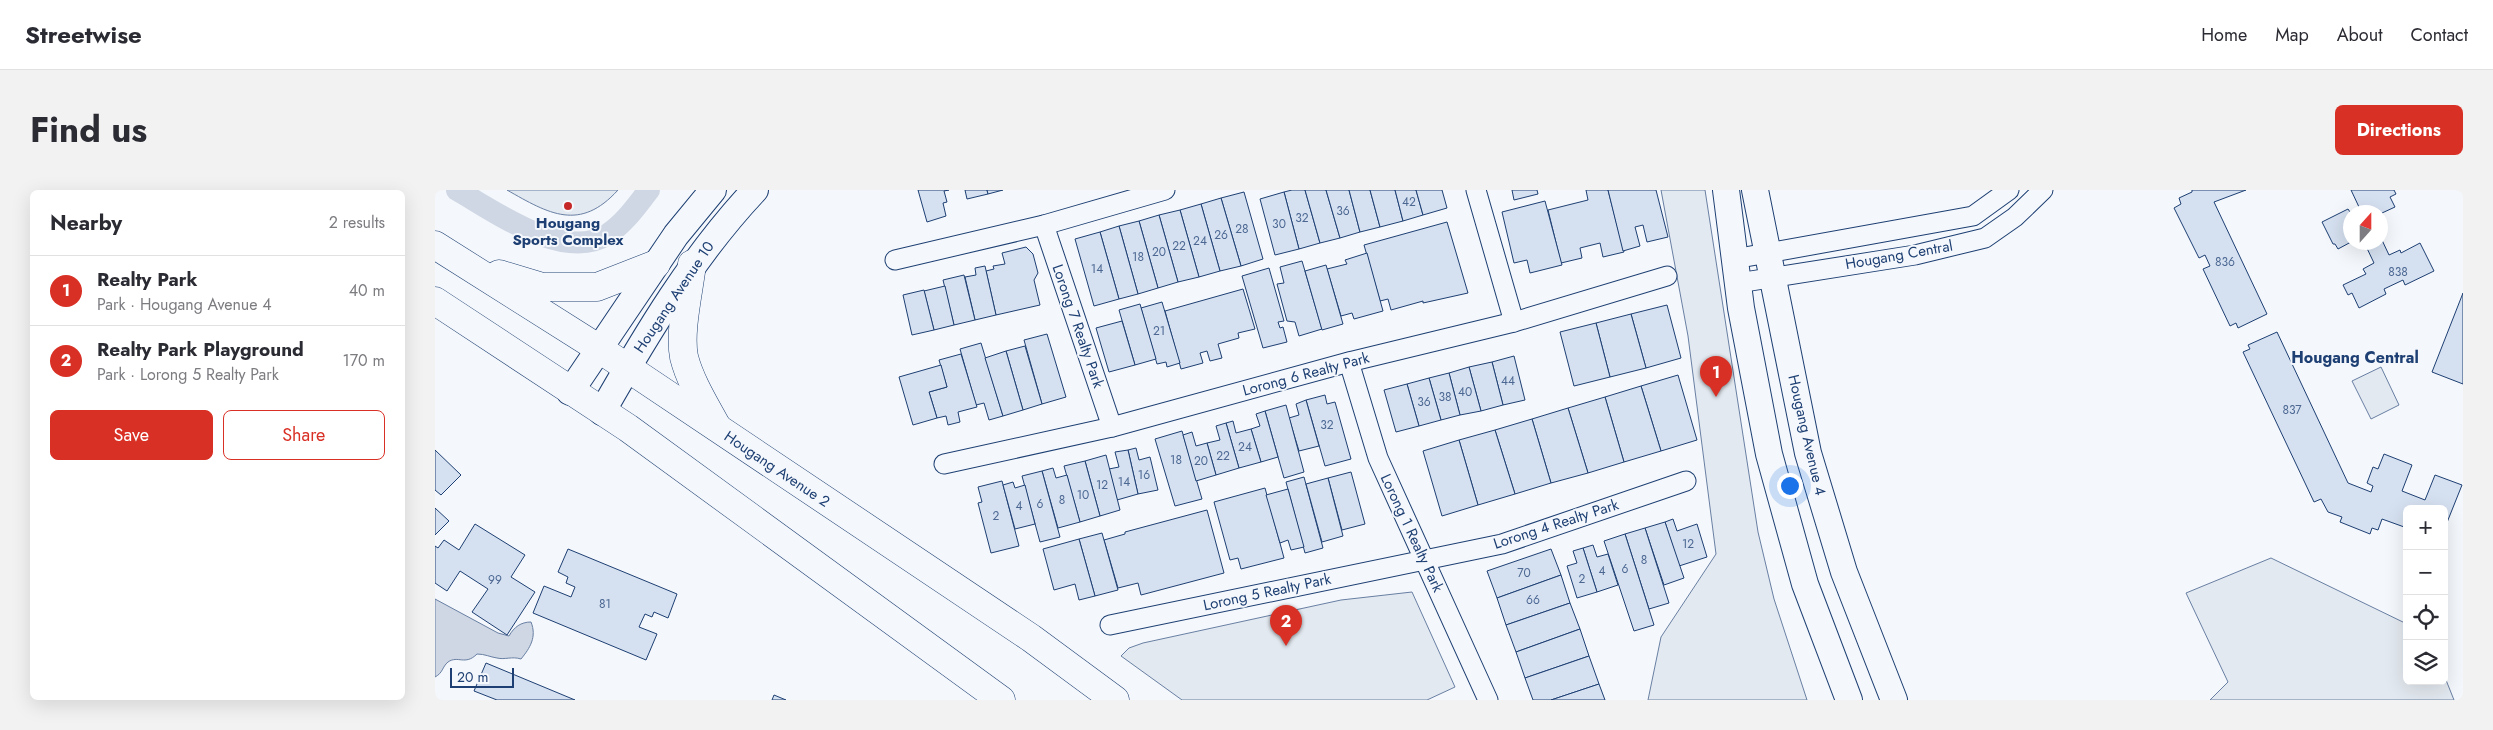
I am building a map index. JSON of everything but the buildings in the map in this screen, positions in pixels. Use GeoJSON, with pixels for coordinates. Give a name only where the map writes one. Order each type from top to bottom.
{"type":"FeatureCollection","features":[{"type":"Feature","properties":{"kind":"highway","name":"Hougang Avenue 2"},"geometry":{"type":"LineString","coordinates":[[435,245],[598,348],[1031,638],[1115,700]]}},
{"type":"Feature","properties":{"kind":"highway"},"geometry":{"type":"LineString","coordinates":[[466,264],[542,287],[597,287],[656,264]]}},
{"type":"Feature","properties":{"kind":"highway"},"geometry":{"type":"LineString","coordinates":[[692,264],[684,326],[684,356],[698,392],[718,430]]}},
{"type":"Feature","properties":{"kind":"highway"},"geometry":{"type":"LineString","coordinates":[[435,301],[602,412],[725,498],[790,548],[846,585],[1001,700]]}},
{"type":"Feature","properties":{"kind":"street"},"geometry":{"type":"LineString","coordinates":[[570,392],[656,264],[713,190]]}},
{"type":"Feature","properties":{"kind":"street","name":"Hougang Avenue 10"},"geometry":{"type":"LineString","coordinates":[[602,412],[627,368],[692,264],[730,217],[755,190]]}},
{"type":"Feature","properties":{"kind":"street"},"geometry":{"type":"LineString","coordinates":[[1476,190],[1514,322]]}},
{"type":"Feature","properties":{"kind":"street"},"geometry":{"type":"LineString","coordinates":[[1726,190],[1736,271],[1769,454],[1805,584],[1849,700]]}},
{"type":"Feature","properties":{"kind":"street","name":"Hougang Avenue 4"},"geometry":{"type":"LineString","coordinates":[[1755,190],[1808,453],[1844,572],[1894,700]]}},
{"type":"Feature","properties":{"kind":"street","name":"Hougang Central"},"geometry":{"type":"LineString","coordinates":[[1736,271],[1771,265],[1973,216],[2009,190]]}},
{"type":"Feature","properties":{"kind":"street","name":"Hougang Central"},"geometry":{"type":"LineString","coordinates":[[1736,271],[1771,265],[1915,255],[1985,238],[2015,217],[2043,190]]}},
{"type":"Feature","properties":{"kind":"street"},"geometry":{"type":"LineString","coordinates":[[895,260],[1044,224],[1154,191]]}},
{"type":"Feature","properties":{"kind":"street","name":"Lorong 7 Realty Park"},"geometry":{"type":"LineString","coordinates":[[1044,224],[1112,427]]}},
{"type":"Feature","properties":{"kind":"street","name":"Lorong 6 Realty Park"},"geometry":{"type":"LineString","coordinates":[[944,464],[1112,427],[1349,362],[1514,322],[1667,276]]}},
{"type":"Feature","properties":{"kind":"street","name":"Lorong 1 Realty Park"},"geometry":{"type":"LineString","coordinates":[[1349,362],[1377,458],[1488,700]]}},
{"type":"Feature","properties":{"kind":"street","name":"Lorong 4 Realty Park"},"geometry":{"type":"LineString","coordinates":[[1424,559],[1502,544],[1686,481]]}},
{"type":"Feature","properties":{"kind":"street","name":"Lorong 5 Realty Park"},"geometry":{"type":"LineString","coordinates":[[1109,625],[1424,559]]}},
{"type":"Feature","properties":{"kind":"shaded area","name":"Hougang Sports Complex"},"geometry":{"type":"Polygon","coordinates":[[[507,190],[618,190],[604,203],[591,211],[577,215],[564,215],[537,206],[507,190]]]}},
{"type":"Feature","properties":{"kind":"shaded area"},"geometry":{"type":"Polygon","coordinates":[[[1661,190],[1705,190],[1758,532],[1774,599],[1807,700],[1648,700],[1661,637],[1716,554],[1688,336],[1661,190]]]}},
{"type":"Feature","properties":{"kind":"shaded area"},"geometry":{"type":"Polygon","coordinates":[[[2381,367],[2399,405],[2371,419],[2352,381],[2381,367]]]}},
{"type":"Feature","properties":{"kind":"shaded area"},"geometry":{"type":"Polygon","coordinates":[[[2271,558],[2403,622],[2403,685],[2448,685],[2454,700],[2210,700],[2228,682],[2186,593],[2271,558]]]}},
{"type":"Feature","properties":{"kind":"shaded area"},"geometry":{"type":"Polygon","coordinates":[[[1412,592],[1455,687],[1427,700],[1182,700],[1121,656],[1129,648],[1143,643],[1341,600],[1412,592]]]}},
{"type":"Feature","properties":{"kind":"shaded area"},"geometry":{"type":"Polygon","coordinates":[[[435,599],[498,633],[509,636],[518,626],[531,622],[533,637],[530,646],[521,659],[477,654],[473,658],[465,660],[455,659],[448,662],[440,674],[435,677],[435,599]]]}},
{"type":"Feature","properties":{"kind":"waterway"},"geometry":{"type":"LineString","coordinates":[[457,190],[530,231],[571,242],[591,241],[608,234],[625,219],[649,190]]}},
{"type":"Feature","properties":{"kind":"place","name":"Hougang Sports Complex"},"geometry":{"type":"Point","coordinates":[568,206]}},
{"type":"Feature","properties":{"kind":"place","name":"Realty Park"},"geometry":{"type":"Point","coordinates":[1716,397]}},
{"type":"Feature","properties":{"kind":"place","name":"Realty Park Playground"},"geometry":{"type":"Point","coordinates":[1286,646]}},
{"type":"Feature","properties":{"kind":"district","name":"Hougang Central"},"geometry":{"type":"Point","coordinates":[2355,357]}}]}
